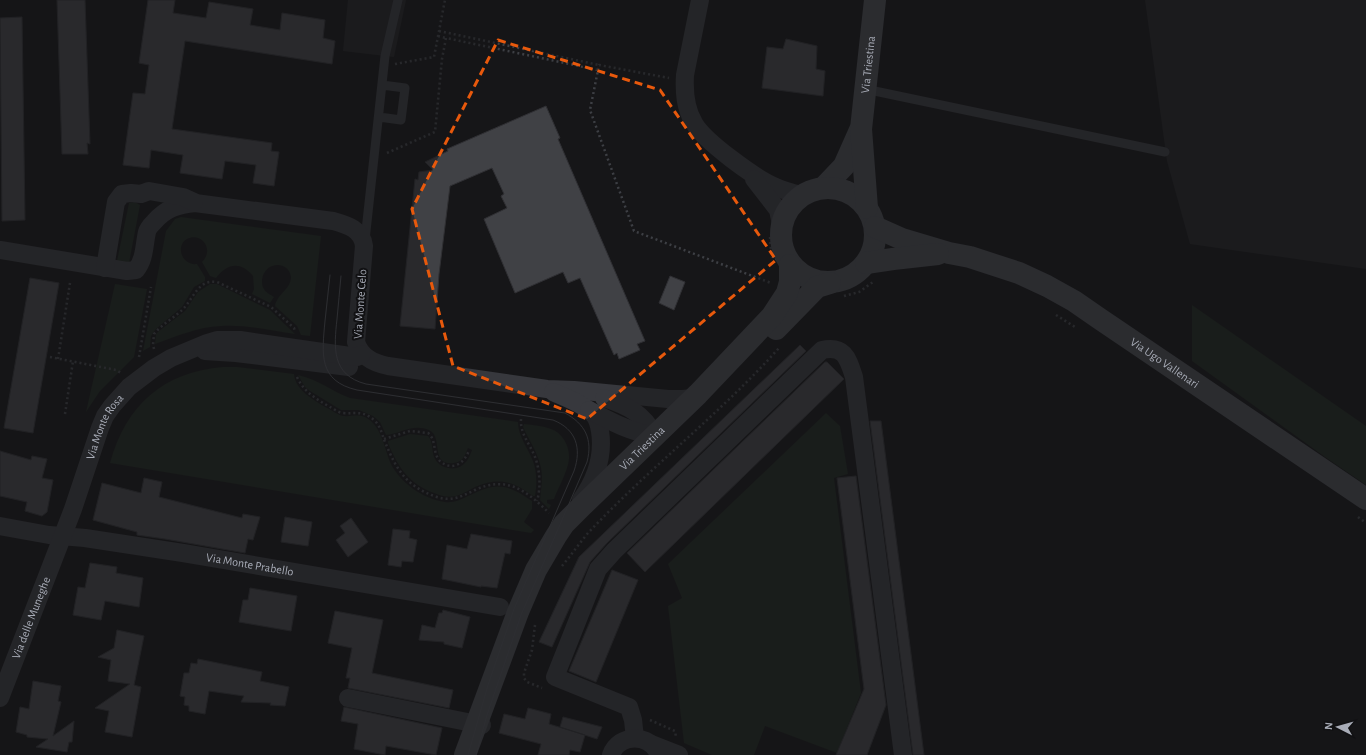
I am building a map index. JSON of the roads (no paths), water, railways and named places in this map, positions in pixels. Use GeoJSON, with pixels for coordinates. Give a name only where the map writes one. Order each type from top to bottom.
{"type":"FeatureCollection","features":[{"type":"Feature","properties":{"kind":"street"},"geometry":{"type":"LineString","coordinates":[[700,0],[685,75],[686,101],[695,125],[705,138],[747,170],[775,187],[802,194]]}},
{"type":"Feature","properties":{"kind":"street","name":"Via Triestina"},"geometry":{"type":"LineString","coordinates":[[871,218],[861,129],[875,0]]}},
{"type":"Feature","properties":{"kind":"street","name":"Via Triestina"},"geometry":{"type":"LineString","coordinates":[[824,187],[844,166],[861,129]]}},
{"type":"Feature","properties":{"kind":"street"},"geometry":{"type":"LineString","coordinates":[[367,357],[388,366],[547,389],[581,390],[683,400],[698,393],[775,312],[787,293],[790,282],[783,264],[783,252],[780,238],[776,230],[778,210],[747,170]]}},
{"type":"Feature","properties":{"kind":"street"},"geometry":{"type":"LineString","coordinates":[[776,230],[789,207],[802,194],[824,187],[837,188],[849,192],[859,199],[871,218],[875,240],[872,252],[872,271],[856,273],[844,280],[835,290],[801,275],[783,264]]}},
{"type":"Feature","properties":{"kind":"street"},"geometry":{"type":"LineString","coordinates":[[105,268],[116,202],[122,194],[141,194],[150,191],[183,197],[195,203]]}},
{"type":"Feature","properties":{"kind":"street"},"geometry":{"type":"LineString","coordinates":[[0,250],[105,268],[127,271],[136,270],[140,266],[143,258],[147,229],[147,206],[141,194]]}},
{"type":"Feature","properties":{"kind":"street"},"geometry":{"type":"LineString","coordinates":[[147,229],[161,214],[169,209],[195,203],[341,223],[357,231],[364,240],[364,246]]}},
{"type":"Feature","properties":{"kind":"street","name":"Via Ugo Vallenari"},"geometry":{"type":"LineString","coordinates":[[871,218],[902,239],[949,254],[970,257],[1019,273],[1074,301],[1360,507]]}},
{"type":"Feature","properties":{"kind":"street","name":"Via Monte Celo"},"geometry":{"type":"LineString","coordinates":[[364,246],[356,337],[359,350],[367,357]]}},
{"type":"Feature","properties":{"kind":"street","name":"Via Ugo Vallenari"},"geometry":{"type":"LineString","coordinates":[[872,271],[894,258],[949,254]]}},
{"type":"Feature","properties":{"kind":"street","name":"Via Triestina"},"geometry":{"type":"LineString","coordinates":[[465,755],[479,725],[502,654],[518,612],[536,570],[547,549],[557,519],[655,436],[698,393],[726,379],[817,287],[835,290]]}},
{"type":"Feature","properties":{"kind":"street"},"geometry":{"type":"LineString","coordinates":[[649,746],[633,720],[629,707],[556,677],[598,569],[822,350],[830,348],[838,349],[847,357],[854,377],[903,755]]}},
{"type":"Feature","properties":{"kind":"street","name":"Via Monte Rosa"},"geometry":{"type":"LineString","coordinates":[[62,536],[82,484],[96,438],[105,416],[119,397],[129,387],[160,364],[189,351],[236,352],[364,369],[367,357]]}},
{"type":"Feature","properties":{"kind":"street"},"geometry":{"type":"LineString","coordinates":[[547,389],[624,428],[655,436]]}},
{"type":"Feature","properties":{"kind":"street"},"geometry":{"type":"LineString","coordinates":[[581,390],[612,400],[638,414],[649,425],[655,436]]}},
{"type":"Feature","properties":{"kind":"street"},"geometry":{"type":"LineString","coordinates":[[557,519],[592,484],[598,470],[602,444],[598,424],[593,413],[587,409]]}},
{"type":"Feature","properties":{"kind":"street","name":"Via Monte Prabello"},"geometry":{"type":"LineString","coordinates":[[0,526],[183,553],[500,607]]}},
{"type":"Feature","properties":{"kind":"street","name":"Via delle Muneghe"},"geometry":{"type":"LineString","coordinates":[[0,698],[62,536]]}},
{"type":"Feature","properties":{"kind":"street"},"geometry":{"type":"LineString","coordinates":[[348,698],[479,725]]}},
{"type":"Feature","properties":{"kind":"street","name":"Via Triestina"},"geometry":{"type":"LineString","coordinates":[[476,755],[479,725]]}},
{"type":"Feature","properties":{"kind":"street"},"geometry":{"type":"LineString","coordinates":[[611,755],[619,743],[627,739],[649,746],[677,747]]}},
{"type":"Feature","properties":{"kind":"lane"},"geometry":{"type":"LineString","coordinates":[[364,246],[384,66],[398,0]]}},
{"type":"Feature","properties":{"kind":"lane"},"geometry":{"type":"LineString","coordinates":[[379,117],[402,120],[405,88],[382,85]]}},
{"type":"Feature","properties":{"kind":"lane"},"geometry":{"type":"LineString","coordinates":[[865,89],[1165,152]]}},
{"type":"Feature","properties":{"kind":"tram line"},"geometry":{"type":"LineString","coordinates":[[330,275],[323,344],[325,364],[329,373],[335,380],[344,386],[357,390],[553,420],[567,429],[575,440],[577,455],[574,471],[514,609],[488,685],[468,755]]}},
{"type":"Feature","properties":{"kind":"tram line"},"geometry":{"type":"LineString","coordinates":[[341,276],[335,340],[337,359],[346,374],[355,380],[366,384],[565,413],[578,422],[586,433],[588,439],[589,454],[587,462],[521,615],[487,715],[476,755]]}}]}
